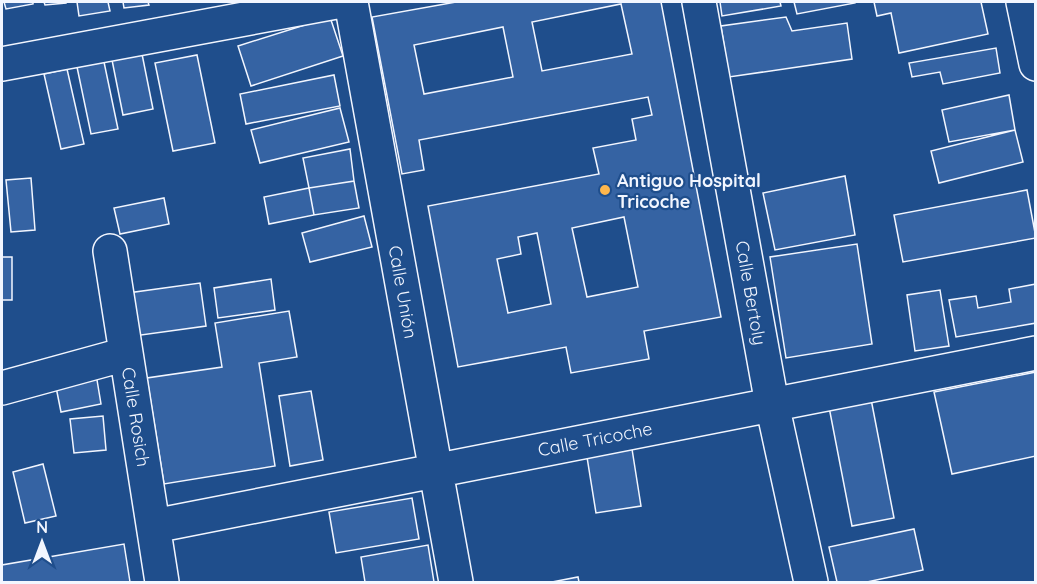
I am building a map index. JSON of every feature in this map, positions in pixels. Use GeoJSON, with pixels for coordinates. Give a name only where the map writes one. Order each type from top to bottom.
{"type":"FeatureCollection","features":[{"type":"Feature","properties":{"kind":"street"},"geometry":{"type":"LineString","coordinates":[[2,64],[336,2]]}},
{"type":"Feature","properties":{"kind":"street","name":"Calle Unión"},"geometry":{"type":"LineString","coordinates":[[351,2],[434,471],[456,582]]}},
{"type":"Feature","properties":{"kind":"street","name":"Calle Bertoly"},"geometry":{"type":"LineString","coordinates":[[699,2],[771,404],[811,582]]}},
{"type":"Feature","properties":{"kind":"street"},"geometry":{"type":"LineString","coordinates":[[1023,2],[1035,64]]}},
{"type":"Feature","properties":{"kind":"street","name":"Calle Rosich"},"geometry":{"type":"LineString","coordinates":[[110,251],[162,582]]}},
{"type":"Feature","properties":{"kind":"street","name":"Calle Tricoche"},"geometry":{"type":"LineString","coordinates":[[154,526],[1035,353]]}},
{"type":"Feature","properties":{"kind":"street"},"geometry":{"type":"LineString","coordinates":[[2,388],[126,354]]}},
{"type":"Feature","properties":{"kind":"building"},"geometry":{"type":"Polygon","coordinates":[[[4,2],[33,2],[33,4],[6,9],[4,2]]]}},
{"type":"Feature","properties":{"kind":"building"},"geometry":{"type":"Polygon","coordinates":[[[44,2],[66,2],[66,3],[45,5],[44,2]]]}},
{"type":"Feature","properties":{"kind":"building"},"geometry":{"type":"Polygon","coordinates":[[[77,2],[108,2],[110,11],[79,16],[77,2]]]}},
{"type":"Feature","properties":{"kind":"building"},"geometry":{"type":"Polygon","coordinates":[[[123,2],[148,2],[149,5],[124,8],[123,2]]]}},
{"type":"Feature","properties":{"kind":"building","name":"Antiguo Hospital Tricoche"},"geometry":{"type":"Polygon","coordinates":[[[456,2],[661,2],[721,317],[644,331],[649,359],[571,373],[566,347],[458,367],[428,206],[599,174],[593,148],[636,140],[632,119],[652,115],[648,97],[419,140],[424,170],[402,174],[372,17],[456,2]],[[621,4],[532,22],[542,71],[632,54],[621,4]],[[503,27],[414,45],[424,94],[513,77],[503,27]],[[624,217],[572,228],[587,297],[638,287],[624,217]],[[537,233],[518,237],[521,254],[497,259],[508,313],[551,304],[537,233]]]}},
{"type":"Feature","properties":{"kind":"building"},"geometry":{"type":"Polygon","coordinates":[[[720,2],[780,2],[781,6],[722,16],[720,2]]]}},
{"type":"Feature","properties":{"kind":"building"},"geometry":{"type":"Polygon","coordinates":[[[794,2],[855,2],[855,3],[797,14],[794,2]]]}},
{"type":"Feature","properties":{"kind":"building"},"geometry":{"type":"Polygon","coordinates":[[[874,2],[981,2],[988,34],[899,53],[891,13],[877,16],[874,2]]]}},
{"type":"Feature","properties":{"kind":"building"},"geometry":{"type":"Polygon","coordinates":[[[330,17],[343,56],[251,86],[238,46],[330,17]]]}},
{"type":"Feature","properties":{"kind":"building"},"geometry":{"type":"Polygon","coordinates":[[[786,17],[792,31],[847,23],[852,59],[729,77],[721,26],[786,17]]]}},
{"type":"Feature","properties":{"kind":"building"},"geometry":{"type":"Polygon","coordinates":[[[996,48],[1000,73],[943,84],[940,72],[912,77],[909,63],[996,48]]]}},
{"type":"Feature","properties":{"kind":"building"},"geometry":{"type":"Polygon","coordinates":[[[142,54],[153,109],[123,115],[112,60],[142,54]]]}},
{"type":"Feature","properties":{"kind":"building"},"geometry":{"type":"Polygon","coordinates":[[[197,55],[215,143],[173,151],[155,63],[197,55]]]}},
{"type":"Feature","properties":{"kind":"building"},"geometry":{"type":"Polygon","coordinates":[[[104,62],[118,129],[91,134],[77,67],[104,62]]]}},
{"type":"Feature","properties":{"kind":"building"},"geometry":{"type":"Polygon","coordinates":[[[67,69],[84,144],[61,149],[44,74],[67,69]]]}},
{"type":"Feature","properties":{"kind":"building"},"geometry":{"type":"Polygon","coordinates":[[[334,75],[340,106],[246,124],[240,94],[334,75]]]}},
{"type":"Feature","properties":{"kind":"building"},"geometry":{"type":"Polygon","coordinates":[[[1009,95],[1015,130],[949,142],[942,110],[1009,95]]]}},
{"type":"Feature","properties":{"kind":"building"},"geometry":{"type":"Polygon","coordinates":[[[340,108],[349,142],[260,163],[251,130],[340,108]]]}},
{"type":"Feature","properties":{"kind":"building"},"geometry":{"type":"Polygon","coordinates":[[[1015,130],[1023,162],[939,183],[931,151],[1015,130]]]}},
{"type":"Feature","properties":{"kind":"building"},"geometry":{"type":"Polygon","coordinates":[[[350,149],[354,181],[309,188],[303,158],[350,149]]]}},
{"type":"Feature","properties":{"kind":"building"},"geometry":{"type":"Polygon","coordinates":[[[845,176],[855,235],[775,250],[763,193],[845,176]]]}},
{"type":"Feature","properties":{"kind":"building"},"geometry":{"type":"Polygon","coordinates":[[[31,178],[35,230],[11,232],[6,180],[31,178]]]}},
{"type":"Feature","properties":{"kind":"building"},"geometry":{"type":"Polygon","coordinates":[[[354,181],[359,208],[314,215],[309,188],[354,181]]]}},
{"type":"Feature","properties":{"kind":"building"},"geometry":{"type":"Polygon","coordinates":[[[309,188],[314,215],[269,224],[264,197],[309,188]]]}},
{"type":"Feature","properties":{"kind":"building"},"geometry":{"type":"Polygon","coordinates":[[[1027,190],[1036,238],[903,262],[894,215],[1027,190]]]}},
{"type":"Feature","properties":{"kind":"building"},"geometry":{"type":"Polygon","coordinates":[[[164,198],[169,224],[120,234],[114,208],[164,198]]]}},
{"type":"Feature","properties":{"kind":"building"},"geometry":{"type":"Polygon","coordinates":[[[364,216],[372,247],[310,262],[302,233],[364,216]]]}},
{"type":"Feature","properties":{"kind":"building"},"geometry":{"type":"Polygon","coordinates":[[[857,244],[872,344],[786,358],[770,257],[857,244]]]}},
{"type":"Feature","properties":{"kind":"building"},"geometry":{"type":"Polygon","coordinates":[[[2,257],[12,257],[12,300],[2,300],[2,257]]]}},
{"type":"Feature","properties":{"kind":"building"},"geometry":{"type":"Polygon","coordinates":[[[271,279],[275,310],[218,318],[214,288],[271,279]]]}},
{"type":"Feature","properties":{"kind":"building"},"geometry":{"type":"Polygon","coordinates":[[[200,283],[206,326],[134,336],[128,293],[200,283]]]}},
{"type":"Feature","properties":{"kind":"building"},"geometry":{"type":"Polygon","coordinates":[[[1036,284],[1036,323],[956,337],[949,300],[976,296],[978,308],[1011,302],[1009,289],[1036,284]]]}},
{"type":"Feature","properties":{"kind":"building"},"geometry":{"type":"Polygon","coordinates":[[[940,290],[949,346],[915,351],[907,295],[940,290]]]}},
{"type":"Feature","properties":{"kind":"building"},"geometry":{"type":"Polygon","coordinates":[[[289,311],[297,357],[259,363],[275,466],[164,484],[147,378],[222,367],[215,323],[289,311]]]}},
{"type":"Feature","properties":{"kind":"building"},"geometry":{"type":"Polygon","coordinates":[[[1036,372],[1036,456],[952,474],[934,392],[1036,372]]]}},
{"type":"Feature","properties":{"kind":"building"},"geometry":{"type":"Polygon","coordinates":[[[96,374],[101,404],[61,412],[55,382],[96,374]]]}},
{"type":"Feature","properties":{"kind":"building"},"geometry":{"type":"Polygon","coordinates":[[[311,391],[323,460],[290,466],[279,396],[311,391]]]}},
{"type":"Feature","properties":{"kind":"building"},"geometry":{"type":"Polygon","coordinates":[[[871,399],[894,518],[852,526],[829,407],[871,399]]]}},
{"type":"Feature","properties":{"kind":"building"},"geometry":{"type":"Polygon","coordinates":[[[103,416],[106,450],[74,453],[70,419],[103,416]]]}},
{"type":"Feature","properties":{"kind":"building"},"geometry":{"type":"Polygon","coordinates":[[[632,449],[641,506],[596,513],[587,457],[632,449]]]}},
{"type":"Feature","properties":{"kind":"building"},"geometry":{"type":"Polygon","coordinates":[[[43,464],[56,516],[25,523],[13,472],[43,464]]]}},
{"type":"Feature","properties":{"kind":"building"},"geometry":{"type":"Polygon","coordinates":[[[412,498],[419,539],[336,553],[329,512],[412,498]]]}},
{"type":"Feature","properties":{"kind":"building"},"geometry":{"type":"Polygon","coordinates":[[[914,529],[923,570],[867,582],[837,582],[829,547],[914,529]]]}},
{"type":"Feature","properties":{"kind":"building"},"geometry":{"type":"Polygon","coordinates":[[[124,544],[130,582],[2,582],[2,565],[124,544]]]}},
{"type":"Feature","properties":{"kind":"building"},"geometry":{"type":"Polygon","coordinates":[[[428,545],[434,582],[365,582],[361,557],[428,545]]]}},
{"type":"Feature","properties":{"kind":"building"},"geometry":{"type":"Polygon","coordinates":[[[578,577],[579,582],[552,582],[578,577]]]}},
{"type":"Feature","properties":{"kind":"place","name":"Antiguo Hospital Tricoche"},"geometry":{"type":"Point","coordinates":[605,190]}}]}
